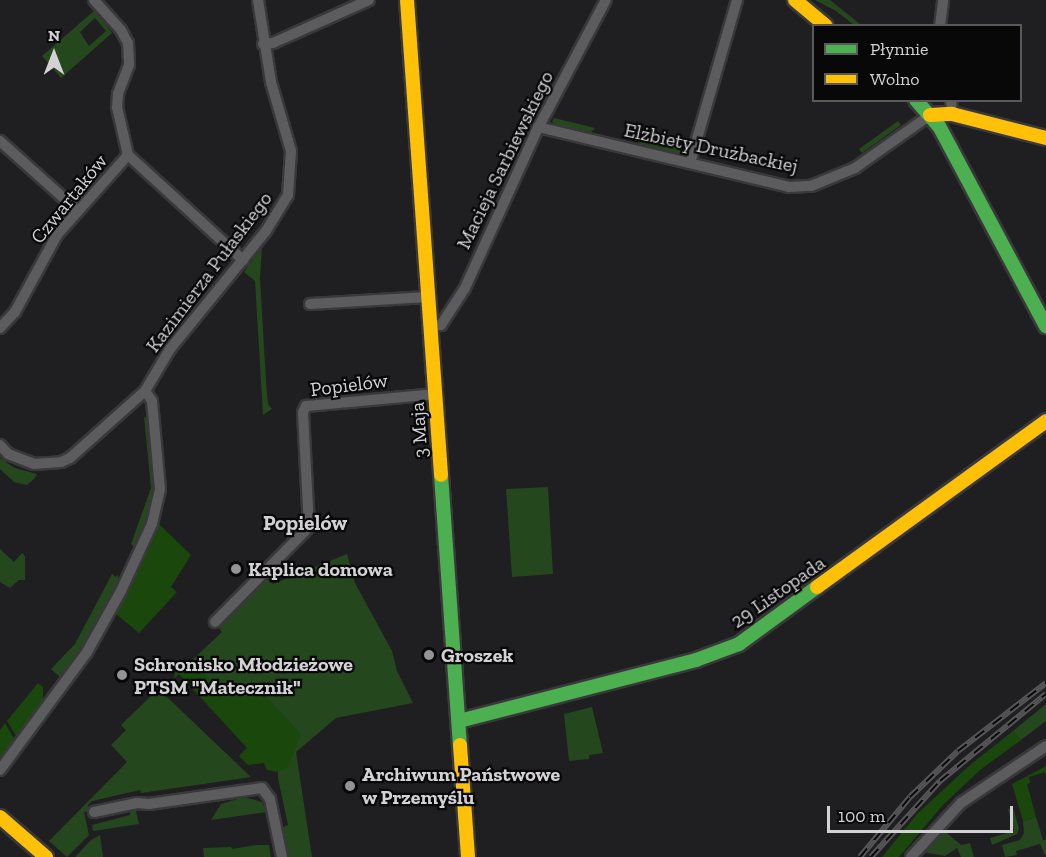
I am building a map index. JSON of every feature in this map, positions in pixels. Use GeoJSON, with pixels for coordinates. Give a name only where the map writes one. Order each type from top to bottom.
{"type":"FeatureCollection","features":[{"type":"Feature","properties":{"kind":"main road","name":"3 Maja"},"geometry":{"type":"LineString","coordinates":[[407,0],[468,857]]}},
{"type":"Feature","properties":{"kind":"main road"},"geometry":{"type":"LineString","coordinates":[[795,0],[824,24]]}},
{"type":"Feature","properties":{"kind":"main road"},"geometry":{"type":"LineString","coordinates":[[918,102],[930,115],[951,147],[1046,326]]}},
{"type":"Feature","properties":{"kind":"main road"},"geometry":{"type":"LineString","coordinates":[[930,115],[951,107],[968,120],[1046,138]]}},
{"type":"Feature","properties":{"kind":"main road"},"geometry":{"type":"LineString","coordinates":[[951,147],[952,132],[956,125],[968,120]]}},
{"type":"Feature","properties":{"kind":"main road","name":"29 Listopada"},"geometry":{"type":"LineString","coordinates":[[459,721],[696,660],[739,644],[1046,421]]}},
{"type":"Feature","properties":{"kind":"main road"},"geometry":{"type":"LineString","coordinates":[[1,819],[46,857]]}},
{"type":"Feature","properties":{"kind":"street"},"geometry":{"type":"LineString","coordinates":[[94,0],[121,30],[128,43],[129,65],[118,94],[117,107],[128,154],[243,260]]}},
{"type":"Feature","properties":{"kind":"street","name":"Kazimierza Pułaskiego"},"geometry":{"type":"LineString","coordinates":[[0,445],[19,459],[34,464],[61,462],[70,458],[145,391],[170,349],[279,214],[290,183],[288,136],[271,82],[263,44],[258,0]]}},
{"type":"Feature","properties":{"kind":"street"},"geometry":{"type":"LineString","coordinates":[[263,44],[273,43],[369,0]]}},
{"type":"Feature","properties":{"kind":"street","name":"Macieja Sarbiewskiego"},"geometry":{"type":"LineString","coordinates":[[431,326],[441,325],[465,288],[538,127],[606,0]]}},
{"type":"Feature","properties":{"kind":"street"},"geometry":{"type":"LineString","coordinates":[[690,164],[737,0]]}},
{"type":"Feature","properties":{"kind":"street"},"geometry":{"type":"LineString","coordinates":[[940,24],[943,0]]}},
{"type":"Feature","properties":{"kind":"street","name":"Elżbiety Drużbackiej"},"geometry":{"type":"LineString","coordinates":[[538,127],[789,187],[811,186],[855,168],[930,115]]}},
{"type":"Feature","properties":{"kind":"street"},"geometry":{"type":"LineString","coordinates":[[0,141],[78,211]]}},
{"type":"Feature","properties":{"kind":"street","name":"Czwartaków"},"geometry":{"type":"LineString","coordinates":[[0,328],[15,312],[57,235],[128,154]]}},
{"type":"Feature","properties":{"kind":"street"},"geometry":{"type":"LineString","coordinates":[[310,304],[428,297]]}},
{"type":"Feature","properties":{"kind":"street"},"geometry":{"type":"LineString","coordinates":[[0,770],[97,635],[143,549],[152,524],[160,489],[152,401],[145,391]]}},
{"type":"Feature","properties":{"kind":"street","name":"Popielów"},"geometry":{"type":"LineString","coordinates":[[215,622],[309,527],[303,412],[306,406],[436,394]]}},
{"type":"Feature","properties":{"kind":"street"},"geometry":{"type":"LineString","coordinates":[[911,857],[961,803],[1046,746]]}},
{"type":"Feature","properties":{"kind":"street"},"geometry":{"type":"LineString","coordinates":[[94,812],[137,803],[149,804],[262,788],[270,799],[282,857]]}},
{"type":"Feature","properties":{"kind":"green space"},"geometry":{"type":"Polygon","coordinates":[[[815,0],[830,0],[860,24],[853,24],[836,11],[815,0]]]}},
{"type":"Feature","properties":{"kind":"green space"},"geometry":{"type":"Polygon","coordinates":[[[95,10],[112,33],[61,78],[42,56],[95,10]],[[95,18],[80,32],[89,46],[106,31],[95,18]]]}},
{"type":"Feature","properties":{"kind":"green space"},"geometry":{"type":"Polygon","coordinates":[[[554,118],[595,128],[591,132],[558,125],[552,122],[554,118]]]}},
{"type":"Feature","properties":{"kind":"green space"},"geometry":{"type":"Polygon","coordinates":[[[898,121],[901,125],[862,153],[859,149],[898,121]]]}},
{"type":"Feature","properties":{"kind":"green space"},"geometry":{"type":"Polygon","coordinates":[[[638,138],[686,150],[686,152],[684,155],[638,144],[638,138]]]}},
{"type":"Feature","properties":{"kind":"green space"},"geometry":{"type":"Polygon","coordinates":[[[262,247],[260,278],[266,381],[268,404],[272,409],[263,415],[255,281],[244,272],[262,247]]]}},
{"type":"Feature","properties":{"kind":"green space"},"geometry":{"type":"Polygon","coordinates":[[[144,417],[147,418],[154,491],[137,550],[131,544],[151,488],[144,417]]]}},
{"type":"Feature","properties":{"kind":"green space"},"geometry":{"type":"Polygon","coordinates":[[[0,458],[15,468],[37,474],[35,478],[27,485],[14,482],[0,469],[0,458]]]}},
{"type":"Feature","properties":{"kind":"green space"},"geometry":{"type":"Polygon","coordinates":[[[548,487],[553,574],[512,577],[506,489],[548,487]]]}},
{"type":"Feature","properties":{"kind":"green space"},"geometry":{"type":"Polygon","coordinates":[[[159,524],[191,555],[171,587],[177,592],[139,633],[116,614],[159,524]]]}},
{"type":"Feature","properties":{"kind":"green space"},"geometry":{"type":"Polygon","coordinates":[[[0,549],[14,562],[22,553],[25,556],[25,580],[19,580],[10,588],[0,582],[0,549]]]}},
{"type":"Feature","properties":{"kind":"green space"},"geometry":{"type":"Polygon","coordinates":[[[347,554],[355,583],[392,651],[397,671],[413,703],[336,718],[296,752],[312,857],[289,857],[283,827],[288,825],[278,772],[289,765],[229,694],[188,664],[222,632],[218,627],[265,577],[273,584],[347,554]]]}},
{"type":"Feature","properties":{"kind":"green space"},"geometry":{"type":"Polygon","coordinates":[[[112,574],[116,577],[118,574],[119,585],[88,644],[63,680],[51,669],[75,644],[112,574]]]}},
{"type":"Feature","properties":{"kind":"green space"},"geometry":{"type":"Polygon","coordinates":[[[172,660],[182,669],[188,664],[197,668],[229,694],[256,685],[301,734],[289,766],[278,772],[267,770],[264,763],[248,765],[239,756],[247,748],[179,674],[174,679],[175,669],[169,663],[172,660]]]}},
{"type":"Feature","properties":{"kind":"green space"},"geometry":{"type":"Polygon","coordinates":[[[38,683],[43,687],[43,705],[18,739],[7,721],[38,683]]]}},
{"type":"Feature","properties":{"kind":"green space"},"geometry":{"type":"Polygon","coordinates":[[[152,695],[163,695],[168,698],[251,777],[141,793],[140,790],[92,801],[88,805],[89,811],[84,812],[89,835],[67,857],[49,841],[127,762],[111,745],[126,730],[121,725],[152,695]]]}},
{"type":"Feature","properties":{"kind":"green space"},"geometry":{"type":"Polygon","coordinates":[[[1046,704],[1046,721],[1021,740],[1013,731],[1046,704]]]}},
{"type":"Feature","properties":{"kind":"green space"},"geometry":{"type":"Polygon","coordinates":[[[592,707],[603,753],[589,755],[589,759],[569,761],[564,714],[592,707]]]}},
{"type":"Feature","properties":{"kind":"green space"},"geometry":{"type":"Polygon","coordinates":[[[5,723],[16,742],[0,763],[0,730],[5,723]]]}},
{"type":"Feature","properties":{"kind":"green space"},"geometry":{"type":"Polygon","coordinates":[[[1013,731],[1021,740],[980,770],[943,805],[899,857],[882,857],[917,814],[970,765],[1013,731]]]}},
{"type":"Feature","properties":{"kind":"green space"},"geometry":{"type":"Polygon","coordinates":[[[1046,766],[1046,775],[1045,772],[1029,777],[1030,783],[1027,784],[1036,817],[1023,821],[1012,784],[1046,766]]]}},
{"type":"Feature","properties":{"kind":"green space"},"geometry":{"type":"Polygon","coordinates":[[[244,797],[262,802],[267,812],[211,820],[221,804],[244,797]]]}},
{"type":"Feature","properties":{"kind":"green space"},"geometry":{"type":"Polygon","coordinates":[[[135,807],[139,824],[93,831],[92,825],[130,815],[129,808],[135,807]]]}},
{"type":"Feature","properties":{"kind":"green space"},"geometry":{"type":"Polygon","coordinates":[[[1013,808],[1019,828],[1017,834],[992,845],[990,838],[1014,831],[1008,809],[1013,808]]]}},
{"type":"Feature","properties":{"kind":"green space"},"geometry":{"type":"Polygon","coordinates":[[[1036,817],[1043,840],[1046,840],[1046,857],[1040,844],[1016,851],[1017,855],[1005,857],[1002,845],[1020,840],[1024,833],[1023,821],[1036,817]]]}},
{"type":"Feature","properties":{"kind":"green space"},"geometry":{"type":"Polygon","coordinates":[[[941,828],[961,845],[970,843],[974,857],[961,857],[957,848],[945,856],[923,852],[941,828]]]}},
{"type":"Feature","properties":{"kind":"green space"},"geometry":{"type":"Polygon","coordinates":[[[100,835],[103,857],[75,857],[91,840],[100,835]]]}},
{"type":"Feature","properties":{"kind":"green space"},"geometry":{"type":"Polygon","coordinates":[[[269,845],[271,857],[204,857],[203,848],[231,847],[232,849],[269,845]]]}},
{"type":"Feature","properties":{"kind":"railway"},"geometry":{"type":"LineString","coordinates":[[860,857],[910,797],[958,751],[1046,683]]}},
{"type":"Feature","properties":{"kind":"railway"},"geometry":{"type":"LineString","coordinates":[[871,857],[940,781],[1046,694]]}},
{"type":"Feature","properties":{"kind":"traffic: fast"},"geometry":{"type":"LineString","coordinates":[[918,102],[939,126],[1046,326]]}},
{"type":"Feature","properties":{"kind":"traffic: fast"},"geometry":{"type":"LineString","coordinates":[[441,475],[460,745]]}},
{"type":"Feature","properties":{"kind":"traffic: fast"},"geometry":{"type":"LineString","coordinates":[[459,721],[696,660],[739,644],[817,587]]}},
{"type":"Feature","properties":{"kind":"traffic: slow"},"geometry":{"type":"LineString","coordinates":[[407,0],[441,475]]}},
{"type":"Feature","properties":{"kind":"traffic: slow"},"geometry":{"type":"LineString","coordinates":[[795,0],[824,24]]}},
{"type":"Feature","properties":{"kind":"traffic: slow"},"geometry":{"type":"LineString","coordinates":[[930,115],[952,114],[1046,138]]}},
{"type":"Feature","properties":{"kind":"traffic: slow"},"geometry":{"type":"LineString","coordinates":[[817,587],[1046,421]]}},
{"type":"Feature","properties":{"kind":"traffic: slow"},"geometry":{"type":"LineString","coordinates":[[460,745],[468,857]]}},
{"type":"Feature","properties":{"kind":"traffic: slow"},"geometry":{"type":"LineString","coordinates":[[0,817],[46,857]]}},
{"type":"Feature","properties":{"kind":"place","name":"Kaplica domowa"},"geometry":{"type":"Point","coordinates":[236,569]}},
{"type":"Feature","properties":{"kind":"place","name":"Groszek"},"geometry":{"type":"Point","coordinates":[429,655]}},
{"type":"Feature","properties":{"kind":"place","name":"Schronisko Młodzieżowe PTSM \"Matecznik\""},"geometry":{"type":"Point","coordinates":[122,675]}},
{"type":"Feature","properties":{"kind":"place","name":"Archiwum Państwowe w Przemyślu"},"geometry":{"type":"Point","coordinates":[350,786]}},
{"type":"Feature","properties":{"kind":"district","name":"Popielów"},"geometry":{"type":"Point","coordinates":[305,523]}}]}
